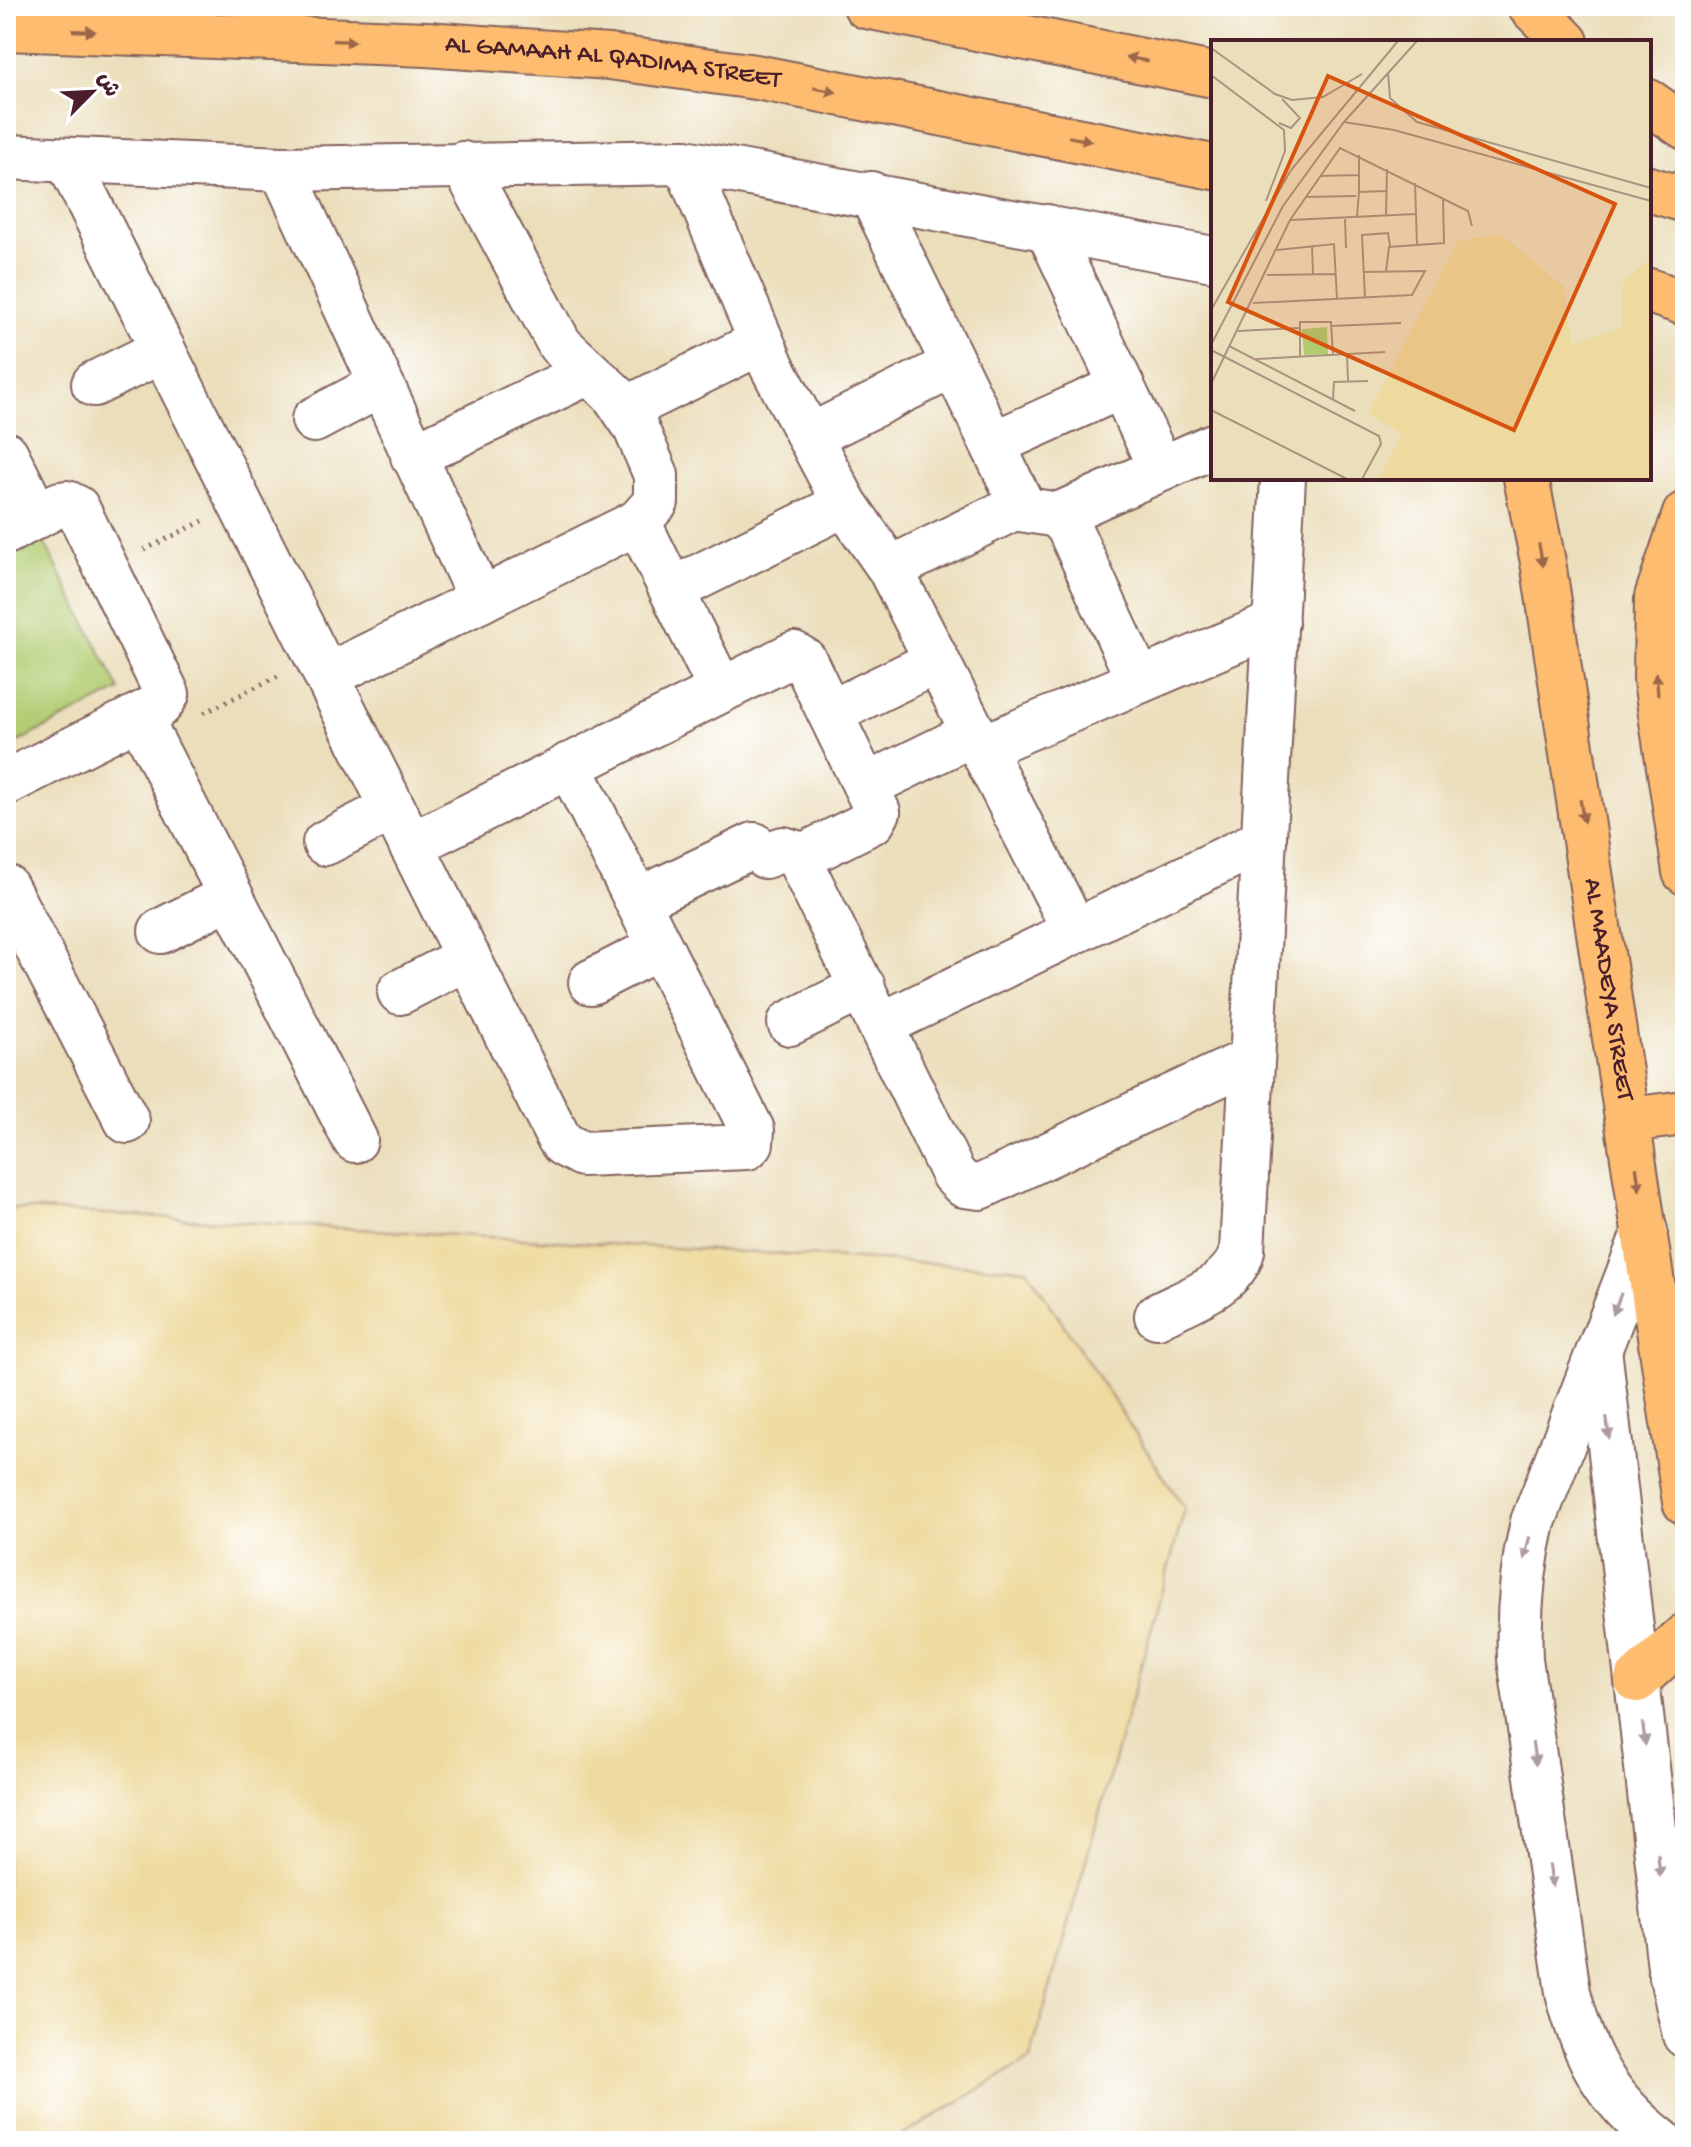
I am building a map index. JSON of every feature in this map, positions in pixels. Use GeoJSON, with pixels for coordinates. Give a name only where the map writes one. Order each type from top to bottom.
{"type":"FeatureCollection","features":[{"type":"Feature","properties":{"kind":"main road"},"geometry":{"type":"LineString","coordinates":[[866,6],[1211,75]]}},
{"type":"Feature","properties":{"kind":"main road"},"geometry":{"type":"LineString","coordinates":[[1530,6],[1564,40]]}},
{"type":"Feature","properties":{"kind":"main road","name":"AL GAMAAH AL QADIMA STREET"},"geometry":{"type":"LineString","coordinates":[[6,28],[426,44],[609,57],[756,77],[1211,167]]}},
{"type":"Feature","properties":{"kind":"main road"},"geometry":{"type":"LineString","coordinates":[[1651,103],[1685,127]]}},
{"type":"Feature","properties":{"kind":"main road"},"geometry":{"type":"LineString","coordinates":[[1651,190],[1685,200]]}},
{"type":"Feature","properties":{"kind":"main road"},"geometry":{"type":"LineString","coordinates":[[1651,292],[1685,303]]}},
{"type":"Feature","properties":{"kind":"main road","name":"AL MAADEYA STREET"},"geometry":{"type":"LineString","coordinates":[[1526,480],[1543,562],[1685,1502]]}},
{"type":"Feature","properties":{"kind":"main road"},"geometry":{"type":"LineString","coordinates":[[1685,514],[1657,597],[1656,681],[1685,872]]}},
{"type":"Feature","properties":{"kind":"main road"},"geometry":{"type":"LineString","coordinates":[[1629,1120],[1685,1113]]}},
{"type":"Feature","properties":{"kind":"main road"},"geometry":{"type":"LineString","coordinates":[[1637,1680],[1685,1636]]}},
{"type":"Feature","properties":{"kind":"street"},"geometry":{"type":"LineString","coordinates":[[6,157],[282,169],[685,162],[1211,259]]}},
{"type":"Feature","properties":{"kind":"street"},"geometry":{"type":"LineString","coordinates":[[68,161],[563,1144],[582,1154],[741,1150],[751,1143],[752,1130],[569,765]]}},
{"type":"Feature","properties":{"kind":"street"},"geometry":{"type":"LineString","coordinates":[[685,162],[761,342],[809,437],[845,504],[890,569],[1075,931]]}},
{"type":"Feature","properties":{"kind":"street"},"geometry":{"type":"LineString","coordinates":[[322,666],[481,600],[638,522],[656,502],[656,475],[626,409],[560,345],[463,164]]}},
{"type":"Feature","properties":{"kind":"street"},"geometry":{"type":"LineString","coordinates":[[282,169],[481,600]]}},
{"type":"Feature","properties":{"kind":"street"},"geometry":{"type":"LineString","coordinates":[[871,194],[993,444],[1040,511],[1069,528],[1139,681]]}},
{"type":"Feature","properties":{"kind":"street"},"geometry":{"type":"LineString","coordinates":[[1047,227],[1161,469]]}},
{"type":"Feature","properties":{"kind":"street"},"geometry":{"type":"LineString","coordinates":[[626,409],[761,342]]}},
{"type":"Feature","properties":{"kind":"street"},"geometry":{"type":"LineString","coordinates":[[94,384],[163,350]]}},
{"type":"Feature","properties":{"kind":"street"},"geometry":{"type":"LineString","coordinates":[[809,437],[954,365]]}},
{"type":"Feature","properties":{"kind":"street"},"geometry":{"type":"LineString","coordinates":[[413,456],[587,373]]}},
{"type":"Feature","properties":{"kind":"street"},"geometry":{"type":"LineString","coordinates":[[314,420],[380,385]]}},
{"type":"Feature","properties":{"kind":"street"},"geometry":{"type":"LineString","coordinates":[[993,444],[1122,386]]}},
{"type":"Feature","properties":{"kind":"street"},"geometry":{"type":"LineString","coordinates":[[890,569],[1007,510],[1040,511],[1161,469],[1211,447]]}},
{"type":"Feature","properties":{"kind":"street"},"geometry":{"type":"LineString","coordinates":[[6,454],[22,524],[60,504],[73,504],[167,694],[145,728],[6,783]]}},
{"type":"Feature","properties":{"kind":"street"},"geometry":{"type":"LineString","coordinates":[[1157,1316],[1228,1278],[1238,1266],[1242,1251],[1283,480]]}},
{"type":"Feature","properties":{"kind":"street"},"geometry":{"type":"LineString","coordinates":[[672,590],[845,504]]}},
{"type":"Feature","properties":{"kind":"street"},"geometry":{"type":"LineString","coordinates":[[638,522],[720,688]]}},
{"type":"Feature","properties":{"kind":"street"},"geometry":{"type":"LineString","coordinates":[[866,786],[978,740],[1139,681],[1276,623]]}},
{"type":"Feature","properties":{"kind":"street"},"geometry":{"type":"LineString","coordinates":[[325,843],[402,826],[569,765],[789,654],[798,655],[804,660],[877,808],[875,819],[799,858]]}},
{"type":"Feature","properties":{"kind":"street"},"geometry":{"type":"LineString","coordinates":[[830,713],[937,661]]}},
{"type":"Feature","properties":{"kind":"street"},"geometry":{"type":"LineString","coordinates":[[145,728],[355,1140]]}},
{"type":"Feature","properties":{"kind":"street"},"geometry":{"type":"LineString","coordinates":[[790,1023],[872,1006],[1075,931],[1264,840]]}},
{"type":"Feature","properties":{"kind":"street"},"geometry":{"type":"LineString","coordinates":[[637,901],[754,845],[765,856],[788,849],[799,858],[953,1174],[972,1187],[980,1187],[1252,1059]]}},
{"type":"Feature","properties":{"kind":"street"},"geometry":{"type":"LineString","coordinates":[[7,889],[127,1121]]}},
{"type":"Feature","properties":{"kind":"street"},"geometry":{"type":"LineString","coordinates":[[161,931],[230,896]]}},
{"type":"Feature","properties":{"kind":"street"},"geometry":{"type":"LineString","coordinates":[[591,982],[660,947]]}},
{"type":"Feature","properties":{"kind":"street"},"geometry":{"type":"LineString","coordinates":[[400,992],[468,957]]}},
{"type":"Feature","properties":{"kind":"street"},"geometry":{"type":"LineString","coordinates":[[1645,1231],[1533,1522],[1522,1567],[1518,1613],[1520,1659],[1568,1992],[1578,2033],[1623,2124],[1661,2141]]}},
{"type":"Feature","properties":{"kind":"street"},"geometry":{"type":"LineString","coordinates":[[1599,1351],[1670,1968],[1685,2035]]}},
{"type":"Feature","properties":{"kind":"path"},"geometry":{"type":"LineString","coordinates":[[106,569],[240,503]]}},
{"type":"Feature","properties":{"kind":"path"},"geometry":{"type":"LineString","coordinates":[[145,728],[322,666]]}},
{"type":"Feature","properties":{"kind":"green space"},"geometry":{"type":"Polygon","coordinates":[[[43,540],[120,690],[6,748],[6,558],[43,540]]]}},
{"type":"Feature","properties":{"kind":"sand"},"geometry":{"type":"Polygon","coordinates":[[[6,1208],[1027,1269],[1185,1509],[1030,2059],[893,2141],[6,2141],[6,1208]]]}}]}
